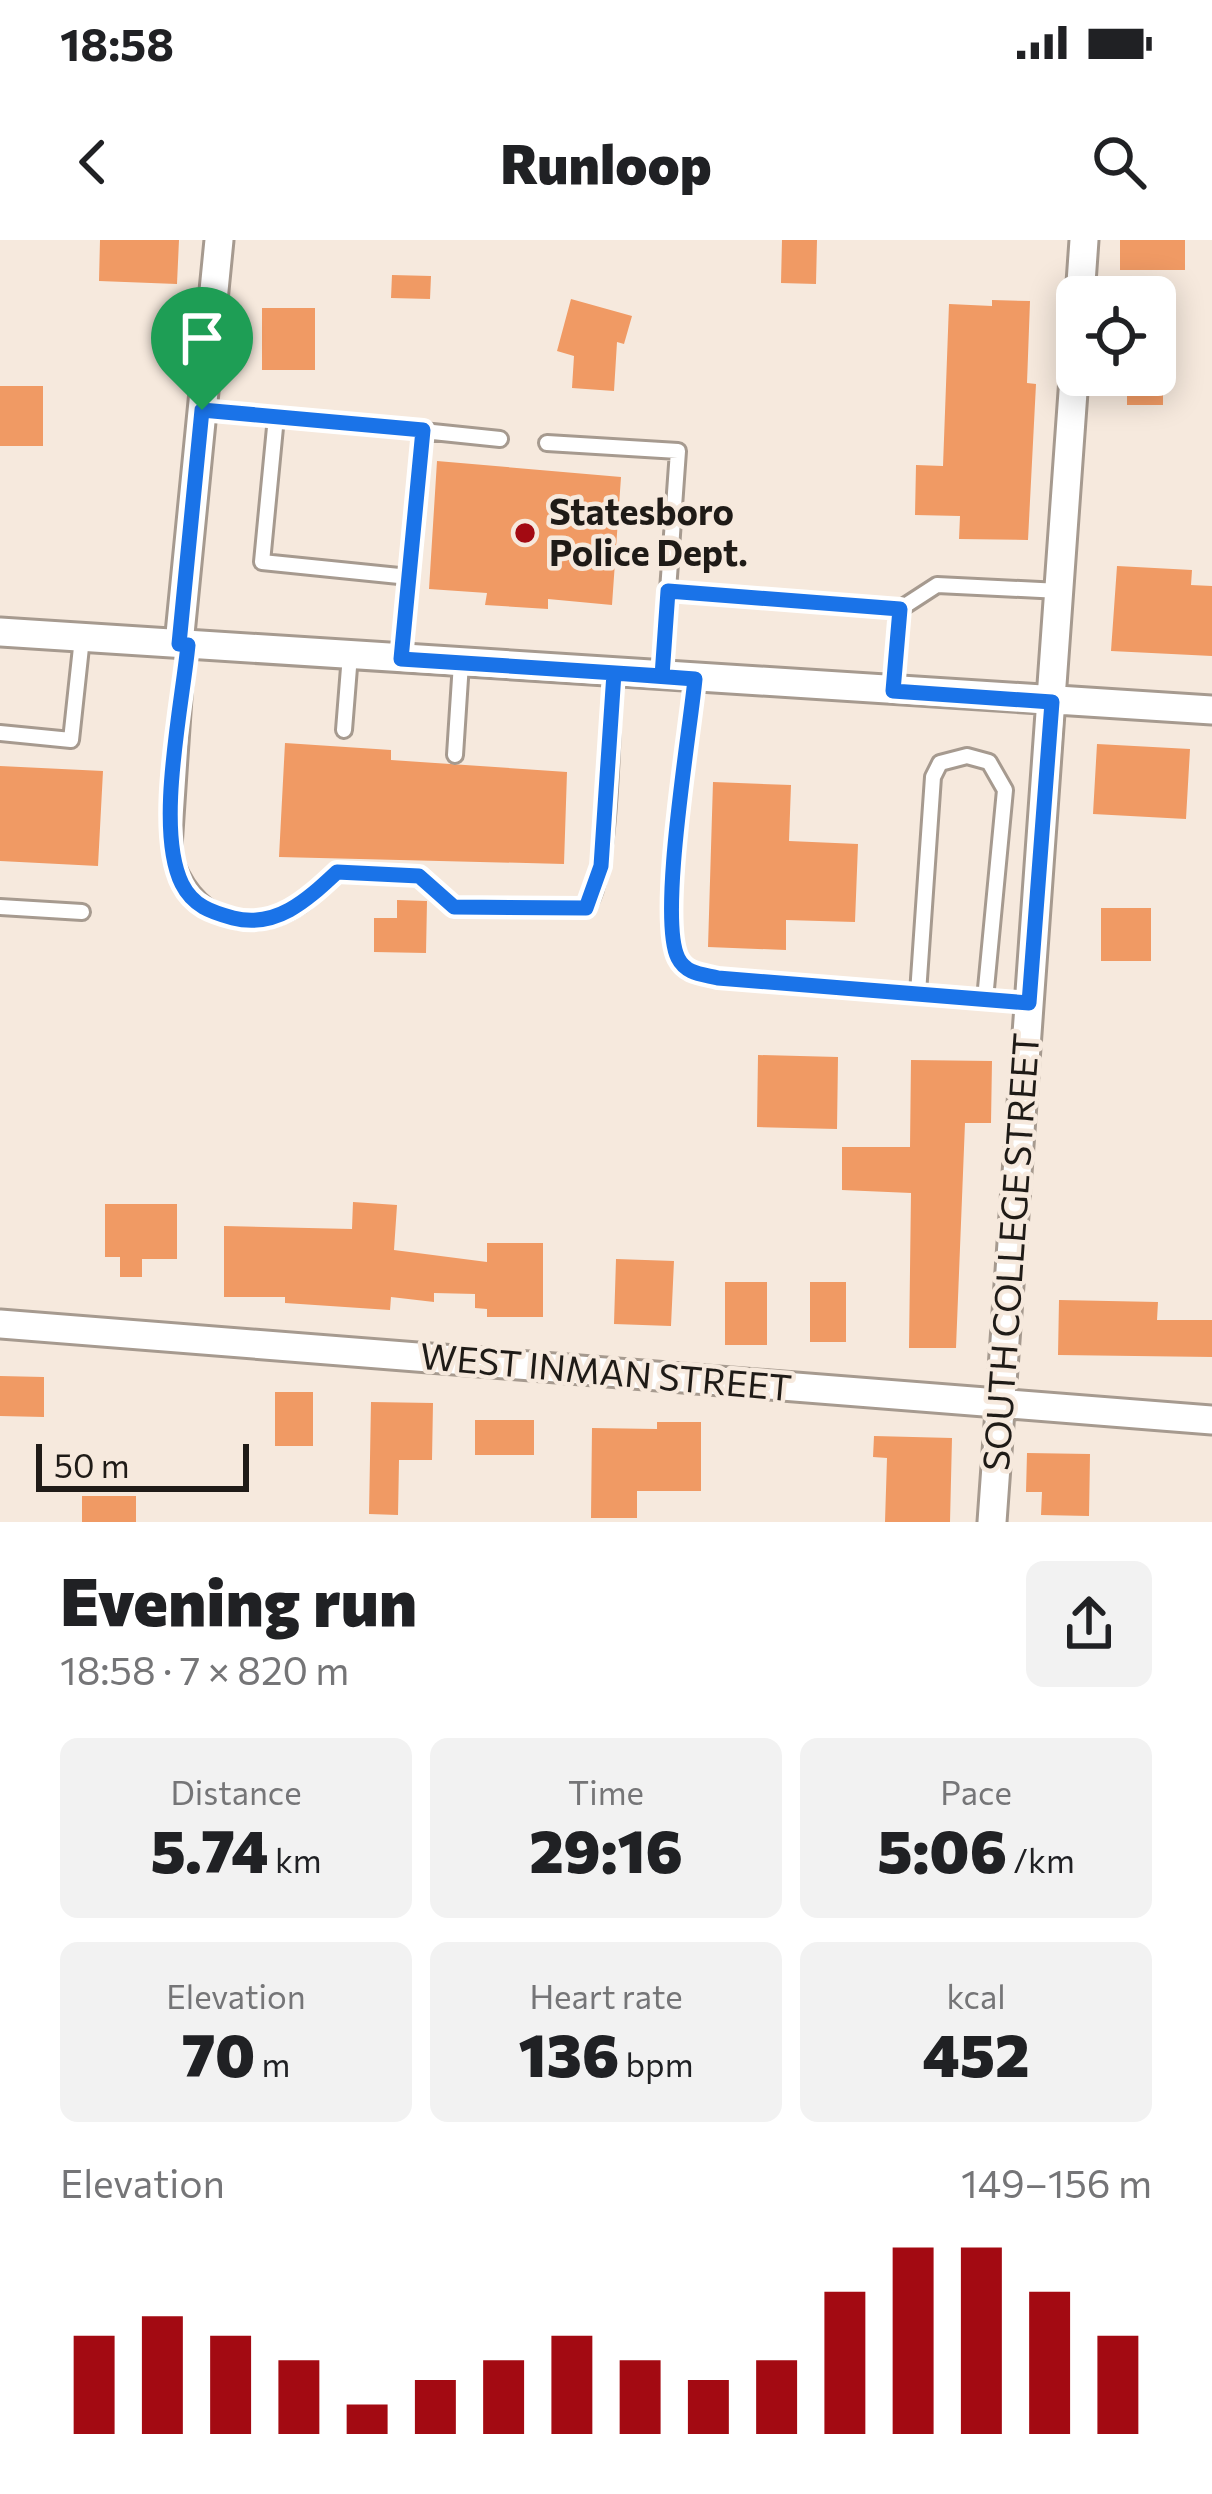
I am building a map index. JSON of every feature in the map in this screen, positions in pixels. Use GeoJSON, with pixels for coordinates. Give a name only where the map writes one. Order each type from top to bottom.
{"type":"FeatureCollection","features":[{"type":"Feature","properties":{"kind":"street"},"geometry":{"type":"LineString","coordinates":[[183,645],[219,240]]}},
{"type":"Feature","properties":{"kind":"street"},"geometry":{"type":"LineString","coordinates":[[1081,276],[1084,240]]}},
{"type":"Feature","properties":{"kind":"street","name":"SOUTH COLLEGE STREET"},"geometry":{"type":"LineString","coordinates":[[992,1522],[1073,396]]}},
{"type":"Feature","properties":{"kind":"street"},"geometry":{"type":"LineString","coordinates":[[0,632],[1212,710]]}},
{"type":"Feature","properties":{"kind":"street","name":"WEST INMAN STREET"},"geometry":{"type":"LineString","coordinates":[[0,1324],[1212,1420]]}},
{"type":"Feature","properties":{"kind":"lane"},"geometry":{"type":"LineString","coordinates":[[202,410],[500,440]]}},
{"type":"Feature","properties":{"kind":"lane"},"geometry":{"type":"LineString","coordinates":[[276,417],[262,562],[409,577]]}},
{"type":"Feature","properties":{"kind":"lane"},"geometry":{"type":"LineString","coordinates":[[401,659],[423,430]]}},
{"type":"Feature","properties":{"kind":"lane"},"geometry":{"type":"LineString","coordinates":[[548,443],[679,451],[662,676]]}},
{"type":"Feature","properties":{"kind":"lane"},"geometry":{"type":"LineString","coordinates":[[668,591],[900,609],[937,585],[1060,591]]}},
{"type":"Feature","properties":{"kind":"lane"},"geometry":{"type":"LineString","coordinates":[[893,691],[900,609]]}},
{"type":"Feature","properties":{"kind":"lane"},"geometry":{"type":"LineString","coordinates":[[0,734],[71,740],[82,638]]}},
{"type":"Feature","properties":{"kind":"lane"},"geometry":{"type":"LineString","coordinates":[[183,645],[173,855],[182,885],[203,910],[241,920],[278,916],[302,904],[337,872],[419,876],[454,907],[586,908],[601,866],[614,673]]}},
{"type":"Feature","properties":{"kind":"lane"},"geometry":{"type":"LineString","coordinates":[[344,730],[350,656]]}},
{"type":"Feature","properties":{"kind":"lane"},"geometry":{"type":"LineString","coordinates":[[454,755],[461,663]]}},
{"type":"Feature","properties":{"kind":"lane"},"geometry":{"type":"LineString","coordinates":[[695,679],[673,902],[674,945],[680,963],[691,972],[718,978],[1029,1003]]}},
{"type":"Feature","properties":{"kind":"lane"},"geometry":{"type":"LineString","coordinates":[[918,993],[933,777],[940,763],[967,756],[989,762],[1005,790],[985,999]]}},
{"type":"Feature","properties":{"kind":"lane"},"geometry":{"type":"LineString","coordinates":[[0,907],[82,912]]}},
{"type":"Feature","properties":{"kind":"building"},"geometry":{"type":"Polygon","coordinates":[[[100,240],[179,240],[177,284],[99,281],[100,240]]]}},
{"type":"Feature","properties":{"kind":"building"},"geometry":{"type":"Polygon","coordinates":[[[782,240],[817,240],[816,284],[781,283],[782,240]]]}},
{"type":"Feature","properties":{"kind":"building"},"geometry":{"type":"Polygon","coordinates":[[[1120,240],[1185,240],[1185,270],[1120,270],[1120,240]]]}},
{"type":"Feature","properties":{"kind":"building"},"geometry":{"type":"Polygon","coordinates":[[[392,275],[431,276],[430,299],[391,298],[392,275]]]}},
{"type":"Feature","properties":{"kind":"building"},"geometry":{"type":"Polygon","coordinates":[[[571,299],[632,316],[624,344],[617,342],[614,391],[572,388],[574,356],[557,351],[571,299]]]}},
{"type":"Feature","properties":{"kind":"building"},"geometry":{"type":"Polygon","coordinates":[[[992,300],[1030,301],[1027,383],[1036,384],[1028,540],[959,539],[960,516],[915,515],[916,465],[943,466],[949,304],[992,306],[992,300]]]}},
{"type":"Feature","properties":{"kind":"building"},"geometry":{"type":"Polygon","coordinates":[[[262,308],[315,308],[315,370],[262,370],[262,308]]]}},
{"type":"Feature","properties":{"kind":"building"},"geometry":{"type":"Polygon","coordinates":[[[0,386],[43,386],[43,446],[0,446],[0,386]]]}},
{"type":"Feature","properties":{"kind":"building"},"geometry":{"type":"Polygon","coordinates":[[[1127,396],[1163,396],[1163,405],[1127,405],[1127,396]]]}},
{"type":"Feature","properties":{"kind":"building","name":"Statesboro Police Dept."},"geometry":{"type":"Polygon","coordinates":[[[437,461],[621,477],[612,605],[548,599],[548,609],[485,605],[487,593],[429,589],[437,461]]]}},
{"type":"Feature","properties":{"kind":"building"},"geometry":{"type":"Polygon","coordinates":[[[1117,566],[1192,570],[1191,585],[1212,586],[1212,656],[1111,651],[1117,566]]]}},
{"type":"Feature","properties":{"kind":"building"},"geometry":{"type":"Polygon","coordinates":[[[285,743],[391,750],[391,760],[567,772],[564,864],[279,857],[285,743]]]}},
{"type":"Feature","properties":{"kind":"building"},"geometry":{"type":"Polygon","coordinates":[[[1097,744],[1190,749],[1186,819],[1093,814],[1097,744]]]}},
{"type":"Feature","properties":{"kind":"building"},"geometry":{"type":"Polygon","coordinates":[[[0,766],[103,771],[98,866],[0,861],[0,766]]]}},
{"type":"Feature","properties":{"kind":"building"},"geometry":{"type":"Polygon","coordinates":[[[713,782],[791,785],[789,841],[858,844],[855,922],[786,920],[786,950],[708,947],[713,782]]]}},
{"type":"Feature","properties":{"kind":"building"},"geometry":{"type":"Polygon","coordinates":[[[397,900],[427,901],[426,953],[374,952],[374,918],[397,918],[397,900]]]}},
{"type":"Feature","properties":{"kind":"building"},"geometry":{"type":"Polygon","coordinates":[[[1101,908],[1151,908],[1151,961],[1101,961],[1101,908]]]}},
{"type":"Feature","properties":{"kind":"building"},"geometry":{"type":"Polygon","coordinates":[[[758,1055],[838,1057],[837,1129],[757,1127],[758,1055]]]}},
{"type":"Feature","properties":{"kind":"building"},"geometry":{"type":"Polygon","coordinates":[[[911,1060],[992,1061],[991,1123],[965,1123],[956,1348],[909,1348],[911,1193],[842,1190],[842,1147],[910,1147],[911,1060]]]}},
{"type":"Feature","properties":{"kind":"building"},"geometry":{"type":"Polygon","coordinates":[[[353,1202],[397,1205],[394,1250],[487,1262],[487,1243],[543,1243],[543,1317],[487,1317],[487,1309],[475,1308],[475,1294],[434,1293],[434,1302],[391,1297],[390,1310],[285,1303],[285,1297],[224,1297],[224,1226],[352,1229],[353,1202]]]}},
{"type":"Feature","properties":{"kind":"building"},"geometry":{"type":"Polygon","coordinates":[[[105,1204],[177,1204],[177,1259],[142,1259],[142,1277],[120,1277],[120,1257],[105,1257],[105,1204]]]}},
{"type":"Feature","properties":{"kind":"building"},"geometry":{"type":"Polygon","coordinates":[[[616,1259],[674,1261],[671,1326],[614,1324],[616,1259]]]}},
{"type":"Feature","properties":{"kind":"building"},"geometry":{"type":"Polygon","coordinates":[[[725,1282],[767,1282],[767,1345],[725,1345],[725,1282]]]}},
{"type":"Feature","properties":{"kind":"building"},"geometry":{"type":"Polygon","coordinates":[[[810,1282],[846,1282],[846,1342],[810,1342],[810,1282]]]}},
{"type":"Feature","properties":{"kind":"building"},"geometry":{"type":"Polygon","coordinates":[[[1059,1300],[1158,1302],[1157,1320],[1212,1320],[1212,1357],[1058,1355],[1059,1300]]]}},
{"type":"Feature","properties":{"kind":"building"},"geometry":{"type":"Polygon","coordinates":[[[0,1376],[44,1377],[44,1417],[0,1416],[0,1376]]]}},
{"type":"Feature","properties":{"kind":"building"},"geometry":{"type":"Polygon","coordinates":[[[275,1392],[313,1392],[313,1446],[275,1446],[275,1392]]]}},
{"type":"Feature","properties":{"kind":"building"},"geometry":{"type":"Polygon","coordinates":[[[371,1402],[433,1403],[432,1460],[399,1460],[398,1515],[369,1514],[371,1402]]]}},
{"type":"Feature","properties":{"kind":"building"},"geometry":{"type":"Polygon","coordinates":[[[475,1420],[534,1420],[534,1455],[475,1455],[475,1420]]]}},
{"type":"Feature","properties":{"kind":"building"},"geometry":{"type":"Polygon","coordinates":[[[657,1422],[701,1422],[701,1491],[637,1491],[637,1518],[591,1518],[592,1428],[657,1429],[657,1422]]]}},
{"type":"Feature","properties":{"kind":"building"},"geometry":{"type":"Polygon","coordinates":[[[874,1436],[952,1438],[950,1522],[885,1522],[887,1458],[873,1457],[874,1436]]]}},
{"type":"Feature","properties":{"kind":"building"},"geometry":{"type":"Polygon","coordinates":[[[1027,1453],[1090,1454],[1089,1516],[1041,1515],[1042,1492],[1026,1492],[1027,1453]]]}},
{"type":"Feature","properties":{"kind":"building"},"geometry":{"type":"Polygon","coordinates":[[[82,1496],[136,1496],[136,1522],[82,1522],[82,1496]]]}},
{"type":"Feature","properties":{"kind":"place","name":"Statesboro Police Dept."},"geometry":{"type":"Point","coordinates":[525,533]}},
{"type":"Feature","properties":{"kind":"route"},"geometry":{"type":"LineString","coordinates":[[202,410],[423,430],[401,659],[662,676],[668,591],[900,609],[893,691],[1052,702],[1029,1003],[718,978],[691,972],[680,963],[674,945],[673,902],[695,679],[614,673],[601,866],[594,898],[586,908],[454,907],[419,876],[337,872],[302,904],[278,916],[241,920],[203,910],[182,885],[173,855],[174,783],[188,645],[179,644],[202,410]]}}]}
